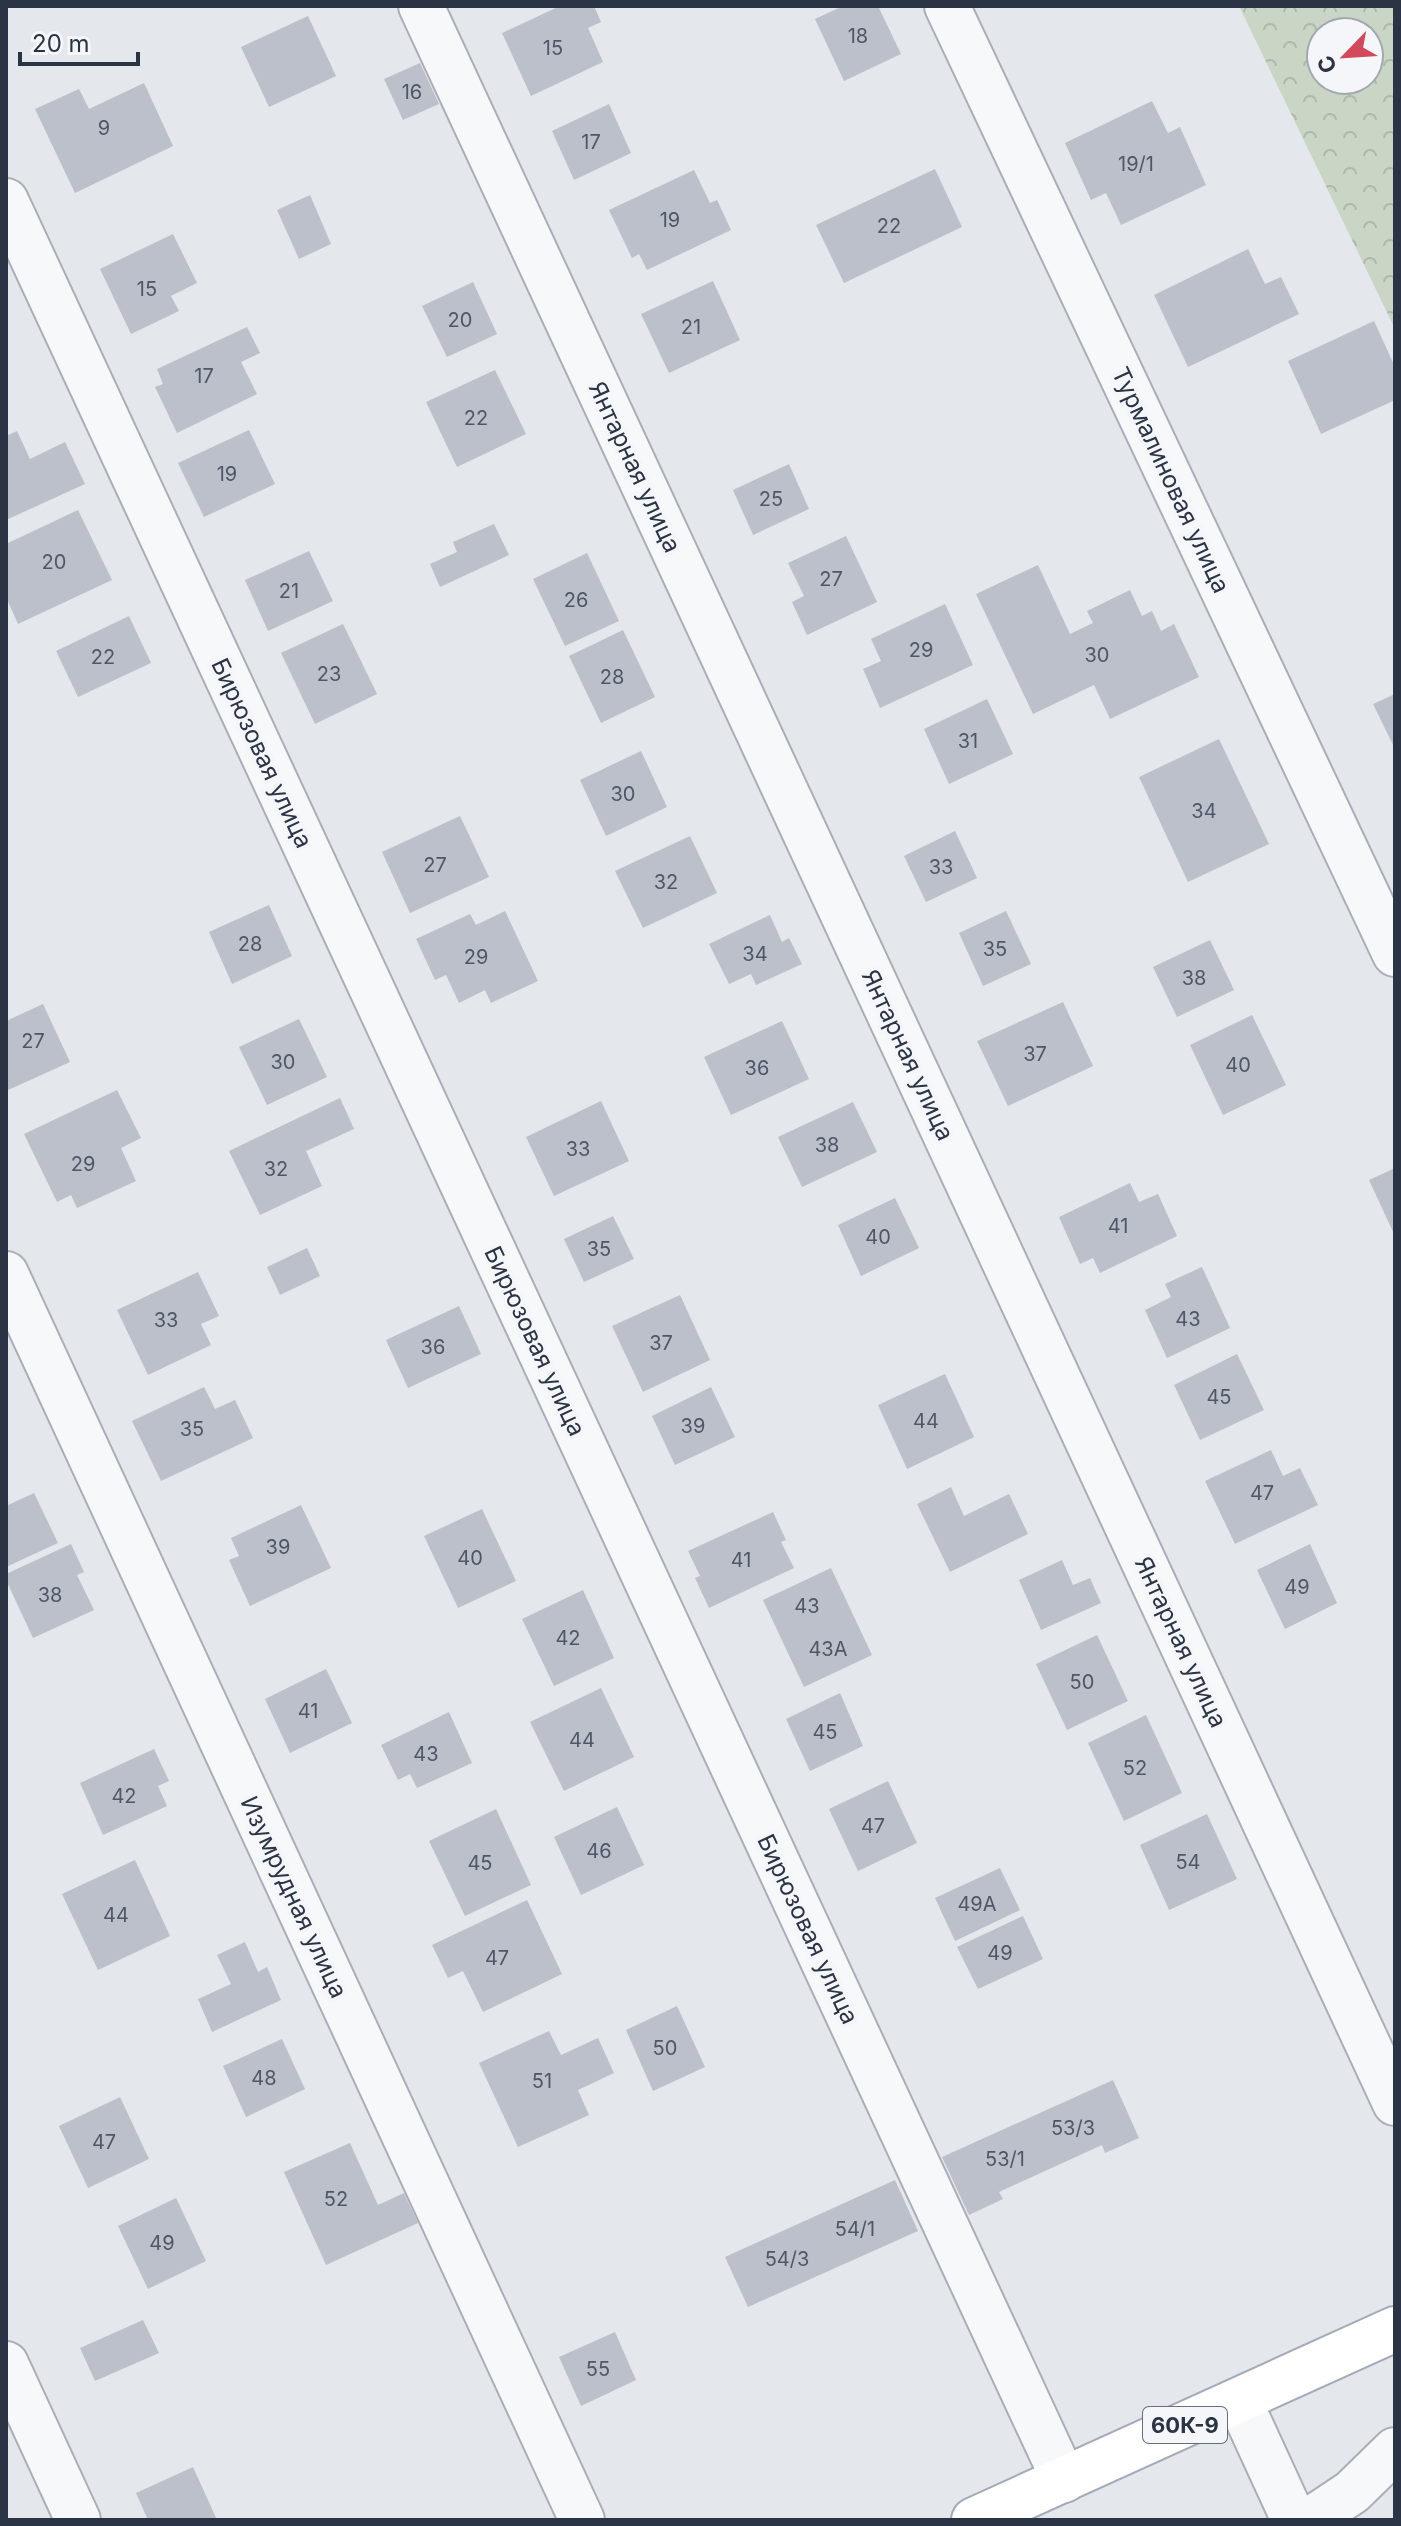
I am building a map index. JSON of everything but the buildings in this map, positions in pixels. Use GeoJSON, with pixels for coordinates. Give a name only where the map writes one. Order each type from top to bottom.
{"type":"FeatureCollection","features":[{"type":"Feature","properties":{"kind":"main road","name":"60К-9"},"geometry":{"type":"LineString","coordinates":[[974,2520],[1395,2329]]}},
{"type":"Feature","properties":{"kind":"main road","name":"60К-9"},"geometry":{"type":"LineString","coordinates":[[1026,2520],[1395,2357]]}},
{"type":"Feature","properties":{"kind":"street","name":"Янтарная улица"},"geometry":{"type":"LineString","coordinates":[[421,6],[1395,2103]]}},
{"type":"Feature","properties":{"kind":"street","name":"Турмалиновая улица"},"geometry":{"type":"LineString","coordinates":[[947,6],[1395,954]]}},
{"type":"Feature","properties":{"kind":"street","name":"Бирюзовая улица"},"geometry":{"type":"LineString","coordinates":[[6,201],[1064,2480]]}},
{"type":"Feature","properties":{"kind":"street","name":"Изумрудная улица"},"geometry":{"type":"LineString","coordinates":[[6,1274],[582,2520]]}},
{"type":"Feature","properties":{"kind":"street"},"geometry":{"type":"LineString","coordinates":[[6,2364],[78,2520]]}},
{"type":"Feature","properties":{"kind":"street"},"geometry":{"type":"LineString","coordinates":[[1249,2422],[1294,2520]]}},
{"type":"Feature","properties":{"kind":"street"},"geometry":{"type":"LineString","coordinates":[[1310,2520],[1352,2492],[1395,2450]]}},
{"type":"Feature","properties":{"kind":"green space"},"geometry":{"type":"Polygon","coordinates":[[[1239,6],[1395,6],[1395,329],[1239,6]]]}}]}
